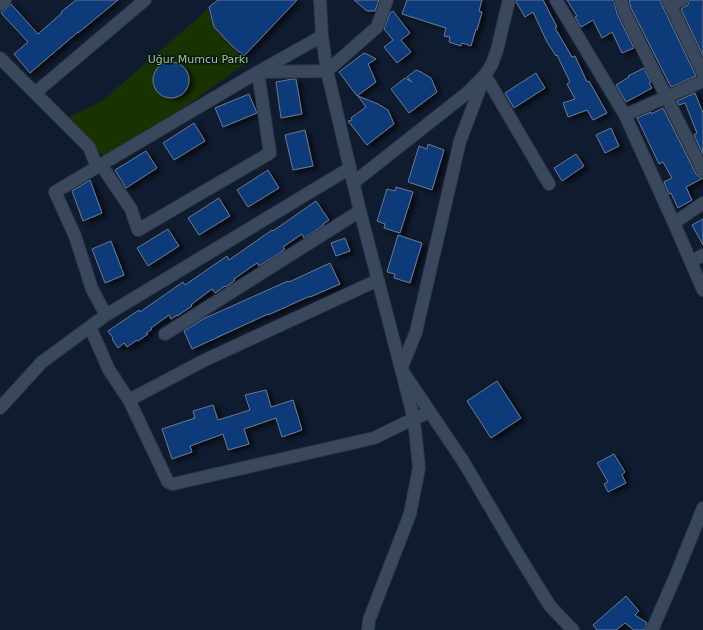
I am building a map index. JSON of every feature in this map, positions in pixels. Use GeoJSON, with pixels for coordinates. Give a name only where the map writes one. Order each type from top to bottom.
{"type":"FeatureCollection","features":[{"type":"Feature","properties":{"kind":"street"},"geometry":{"type":"LineString","coordinates":[[0,4],[5,0]]}},
{"type":"Feature","properties":{"kind":"street"},"geometry":{"type":"LineString","coordinates":[[35,93],[145,0]]}},
{"type":"Feature","properties":{"kind":"street"},"geometry":{"type":"LineString","coordinates":[[320,0],[322,36],[327,71],[353,183],[413,419],[419,468],[410,514],[369,620],[368,630]]}},
{"type":"Feature","properties":{"kind":"street"},"geometry":{"type":"LineString","coordinates":[[258,72],[327,71],[376,27],[387,0]]}},
{"type":"Feature","properties":{"kind":"street"},"geometry":{"type":"LineString","coordinates":[[353,183],[466,93],[484,75],[492,64],[497,50],[508,0]]}},
{"type":"Feature","properties":{"kind":"street"},"geometry":{"type":"LineString","coordinates":[[556,0],[625,115],[703,290]]}},
{"type":"Feature","properties":{"kind":"street"},"geometry":{"type":"LineString","coordinates":[[621,0],[624,11],[702,167]]}},
{"type":"Feature","properties":{"kind":"street"},"geometry":{"type":"LineString","coordinates":[[682,0],[669,3],[703,73]]}},
{"type":"Feature","properties":{"kind":"street"},"geometry":{"type":"LineString","coordinates":[[106,315],[92,289],[75,236],[55,192],[258,72],[322,36]]}},
{"type":"Feature","properties":{"kind":"street"},"geometry":{"type":"LineString","coordinates":[[0,58],[89,147],[99,166],[130,209],[138,230],[270,154],[258,72]]}},
{"type":"Feature","properties":{"kind":"street"},"geometry":{"type":"LineString","coordinates":[[484,75],[549,184]]}},
{"type":"Feature","properties":{"kind":"street"},"geometry":{"type":"LineString","coordinates":[[401,369],[416,332],[460,141],[484,75]]}},
{"type":"Feature","properties":{"kind":"street"},"geometry":{"type":"LineString","coordinates":[[625,115],[703,82]]}},
{"type":"Feature","properties":{"kind":"street"},"geometry":{"type":"LineString","coordinates":[[0,408],[42,362],[106,315],[350,168]]}},
{"type":"Feature","properties":{"kind":"street"},"geometry":{"type":"LineString","coordinates":[[674,223],[703,203]]}},
{"type":"Feature","properties":{"kind":"street"},"geometry":{"type":"LineString","coordinates":[[165,334],[360,211]]}},
{"type":"Feature","properties":{"kind":"street"},"geometry":{"type":"LineString","coordinates":[[691,262],[703,255]]}},
{"type":"Feature","properties":{"kind":"street"},"geometry":{"type":"LineString","coordinates":[[129,400],[205,360],[378,280]]}},
{"type":"Feature","properties":{"kind":"street"},"geometry":{"type":"LineString","coordinates":[[90,327],[110,370],[129,400],[168,482],[173,484],[374,438],[430,412]]}},
{"type":"Feature","properties":{"kind":"street"},"geometry":{"type":"LineString","coordinates":[[401,369],[463,461],[550,606],[573,630]]}},
{"type":"Feature","properties":{"kind":"street"},"geometry":{"type":"LineString","coordinates":[[652,630],[703,508]]}},
{"type":"Feature","properties":{"kind":"green space","name":"Uğur Mumcu Parkı"},"geometry":{"type":"Polygon","coordinates":[[[208,9],[214,28],[247,62],[181,110],[103,156],[66,118],[101,102],[208,9]]]}},
{"type":"Feature","properties":{"kind":"building"},"geometry":{"type":"Polygon","coordinates":[[[76,0],[118,0],[30,73],[14,54],[28,42],[1,13],[11,4],[38,34],[76,0]]]}},
{"type":"Feature","properties":{"kind":"building"},"geometry":{"type":"Polygon","coordinates":[[[218,0],[297,0],[244,56],[214,27],[209,7],[218,0]]]}},
{"type":"Feature","properties":{"kind":"building"},"geometry":{"type":"Polygon","coordinates":[[[354,0],[379,0],[375,11],[367,11],[354,0]]]}},
{"type":"Feature","properties":{"kind":"building"},"geometry":{"type":"Polygon","coordinates":[[[407,0],[482,0],[479,11],[482,12],[471,46],[462,43],[461,46],[449,42],[450,37],[444,36],[446,28],[402,14],[407,0]]]}},
{"type":"Feature","properties":{"kind":"building"},"geometry":{"type":"Polygon","coordinates":[[[516,0],[543,0],[557,27],[555,28],[572,57],[575,56],[587,82],[589,81],[607,113],[593,120],[587,110],[568,117],[563,103],[575,99],[567,84],[570,82],[557,55],[556,56],[547,42],[533,12],[525,17],[516,0]]]}},
{"type":"Feature","properties":{"kind":"building"},"geometry":{"type":"Polygon","coordinates":[[[567,0],[614,0],[617,14],[634,48],[622,53],[612,32],[602,38],[593,20],[581,27],[575,17],[577,16],[567,0]]]}},
{"type":"Feature","properties":{"kind":"building"},"geometry":{"type":"Polygon","coordinates":[[[629,0],[661,0],[661,3],[696,76],[671,87],[631,8],[629,0]]]}},
{"type":"Feature","properties":{"kind":"building"},"geometry":{"type":"Polygon","coordinates":[[[689,0],[703,0],[703,56],[681,9],[688,5],[689,0]]]}},
{"type":"Feature","properties":{"kind":"building"},"geometry":{"type":"Polygon","coordinates":[[[393,11],[410,33],[401,40],[411,52],[397,63],[384,47],[393,40],[384,29],[390,13],[393,11]]]}},
{"type":"Feature","properties":{"kind":"building"},"geometry":{"type":"Polygon","coordinates":[[[364,53],[376,59],[368,64],[376,82],[357,96],[339,72],[364,53]]]}},
{"type":"Feature","properties":{"kind":"building"},"geometry":{"type":"Polygon","coordinates":[[[175,62],[184,67],[188,73],[188,87],[184,93],[175,98],[167,98],[158,93],[154,87],[153,76],[158,67],[164,63],[175,62]]]}},
{"type":"Feature","properties":{"kind":"building"},"geometry":{"type":"Polygon","coordinates":[[[644,68],[651,82],[649,83],[652,88],[626,102],[616,85],[629,77],[628,76],[644,68]]]}},
{"type":"Feature","properties":{"kind":"building"},"geometry":{"type":"Polygon","coordinates":[[[416,70],[431,78],[437,92],[409,113],[391,89],[405,78],[412,82],[407,77],[416,70]]]}},
{"type":"Feature","properties":{"kind":"building"},"geometry":{"type":"Polygon","coordinates":[[[536,73],[545,88],[514,108],[505,93],[536,73]]]}},
{"type":"Feature","properties":{"kind":"building"},"geometry":{"type":"Polygon","coordinates":[[[296,79],[302,114],[281,118],[276,82],[296,79]]]}},
{"type":"Feature","properties":{"kind":"building"},"geometry":{"type":"Polygon","coordinates":[[[695,93],[703,113],[703,154],[694,135],[697,133],[685,103],[679,105],[677,101],[695,93]]]}},
{"type":"Feature","properties":{"kind":"building"},"geometry":{"type":"Polygon","coordinates":[[[249,94],[257,113],[223,127],[215,108],[249,94]]]}},
{"type":"Feature","properties":{"kind":"building"},"geometry":{"type":"Polygon","coordinates":[[[358,96],[378,104],[388,110],[394,124],[367,145],[348,121],[352,120],[351,118],[366,107],[358,96]]]}},
{"type":"Feature","properties":{"kind":"building"},"geometry":{"type":"Polygon","coordinates":[[[663,108],[696,174],[703,178],[686,187],[692,200],[678,208],[671,193],[669,194],[664,182],[672,178],[663,162],[659,164],[637,118],[651,112],[651,114],[663,108]]]}},
{"type":"Feature","properties":{"kind":"building"},"geometry":{"type":"Polygon","coordinates":[[[194,123],[205,141],[174,160],[163,143],[194,123]]]}},
{"type":"Feature","properties":{"kind":"building"},"geometry":{"type":"Polygon","coordinates":[[[611,128],[619,146],[605,153],[596,135],[611,128]]]}},
{"type":"Feature","properties":{"kind":"building"},"geometry":{"type":"Polygon","coordinates":[[[305,130],[313,166],[293,170],[285,135],[305,130]]]}},
{"type":"Feature","properties":{"kind":"building"},"geometry":{"type":"Polygon","coordinates":[[[428,144],[444,150],[432,190],[408,182],[419,146],[427,149],[428,144]]]}},
{"type":"Feature","properties":{"kind":"building"},"geometry":{"type":"Polygon","coordinates":[[[146,151],[157,168],[126,188],[115,170],[146,151]]]}},
{"type":"Feature","properties":{"kind":"building"},"geometry":{"type":"Polygon","coordinates":[[[576,154],[584,166],[562,181],[554,168],[576,154]]]}},
{"type":"Feature","properties":{"kind":"building"},"geometry":{"type":"Polygon","coordinates":[[[268,170],[279,188],[248,207],[237,190],[268,170]]]}},
{"type":"Feature","properties":{"kind":"building"},"geometry":{"type":"Polygon","coordinates":[[[90,180],[102,213],[83,221],[72,191],[90,180]]]}},
{"type":"Feature","properties":{"kind":"building"},"geometry":{"type":"Polygon","coordinates":[[[396,187],[413,192],[400,233],[384,228],[385,224],[377,221],[387,189],[395,191],[396,187]]]}},
{"type":"Feature","properties":{"kind":"building"},"geometry":{"type":"Polygon","coordinates":[[[219,198],[230,216],[199,235],[188,218],[219,198]]]}},
{"type":"Feature","properties":{"kind":"building"},"geometry":{"type":"Polygon","coordinates":[[[316,201],[329,220],[323,224],[324,225],[304,238],[302,234],[283,247],[285,249],[280,253],[259,266],[257,263],[234,279],[235,280],[226,287],[225,286],[215,293],[212,289],[191,305],[192,306],[177,316],[171,319],[169,315],[151,328],[152,329],[146,333],[148,334],[138,341],[137,340],[127,347],[124,343],[118,348],[108,331],[139,310],[140,312],[183,282],[185,285],[227,256],[229,260],[316,201]]]}},
{"type":"Feature","properties":{"kind":"building"},"geometry":{"type":"Polygon","coordinates":[[[703,219],[703,245],[692,225],[703,219]]]}},
{"type":"Feature","properties":{"kind":"building"},"geometry":{"type":"Polygon","coordinates":[[[168,229],[179,246],[148,266],[137,248],[168,229]]]}},
{"type":"Feature","properties":{"kind":"building"},"geometry":{"type":"Polygon","coordinates":[[[398,235],[422,243],[410,283],[394,278],[395,274],[387,272],[398,235]]]}},
{"type":"Feature","properties":{"kind":"building"},"geometry":{"type":"Polygon","coordinates":[[[345,238],[350,251],[336,256],[331,243],[345,238]]]}},
{"type":"Feature","properties":{"kind":"building"},"geometry":{"type":"Polygon","coordinates":[[[111,241],[124,275],[105,283],[92,249],[111,241]]]}},
{"type":"Feature","properties":{"kind":"building"},"geometry":{"type":"Polygon","coordinates":[[[330,263],[340,284],[268,314],[192,349],[184,331],[203,319],[330,263]]]}},
{"type":"Feature","properties":{"kind":"building"},"geometry":{"type":"Polygon","coordinates":[[[497,381],[521,418],[491,438],[467,401],[497,381]]]}},
{"type":"Feature","properties":{"kind":"building"},"geometry":{"type":"Polygon","coordinates":[[[266,390],[271,407],[293,400],[302,430],[282,437],[276,418],[244,429],[249,444],[228,450],[223,434],[190,446],[192,452],[172,459],[162,429],[195,418],[193,411],[213,405],[218,420],[250,410],[245,395],[266,390]]]}},
{"type":"Feature","properties":{"kind":"building"},"geometry":{"type":"Polygon","coordinates":[[[614,454],[625,472],[622,475],[626,483],[608,492],[604,484],[608,482],[597,463],[614,454]]]}},
{"type":"Feature","properties":{"kind":"building"},"geometry":{"type":"Polygon","coordinates":[[[626,596],[639,611],[635,615],[647,623],[645,630],[634,630],[625,623],[616,630],[597,630],[593,625],[626,596]]]}}]}
